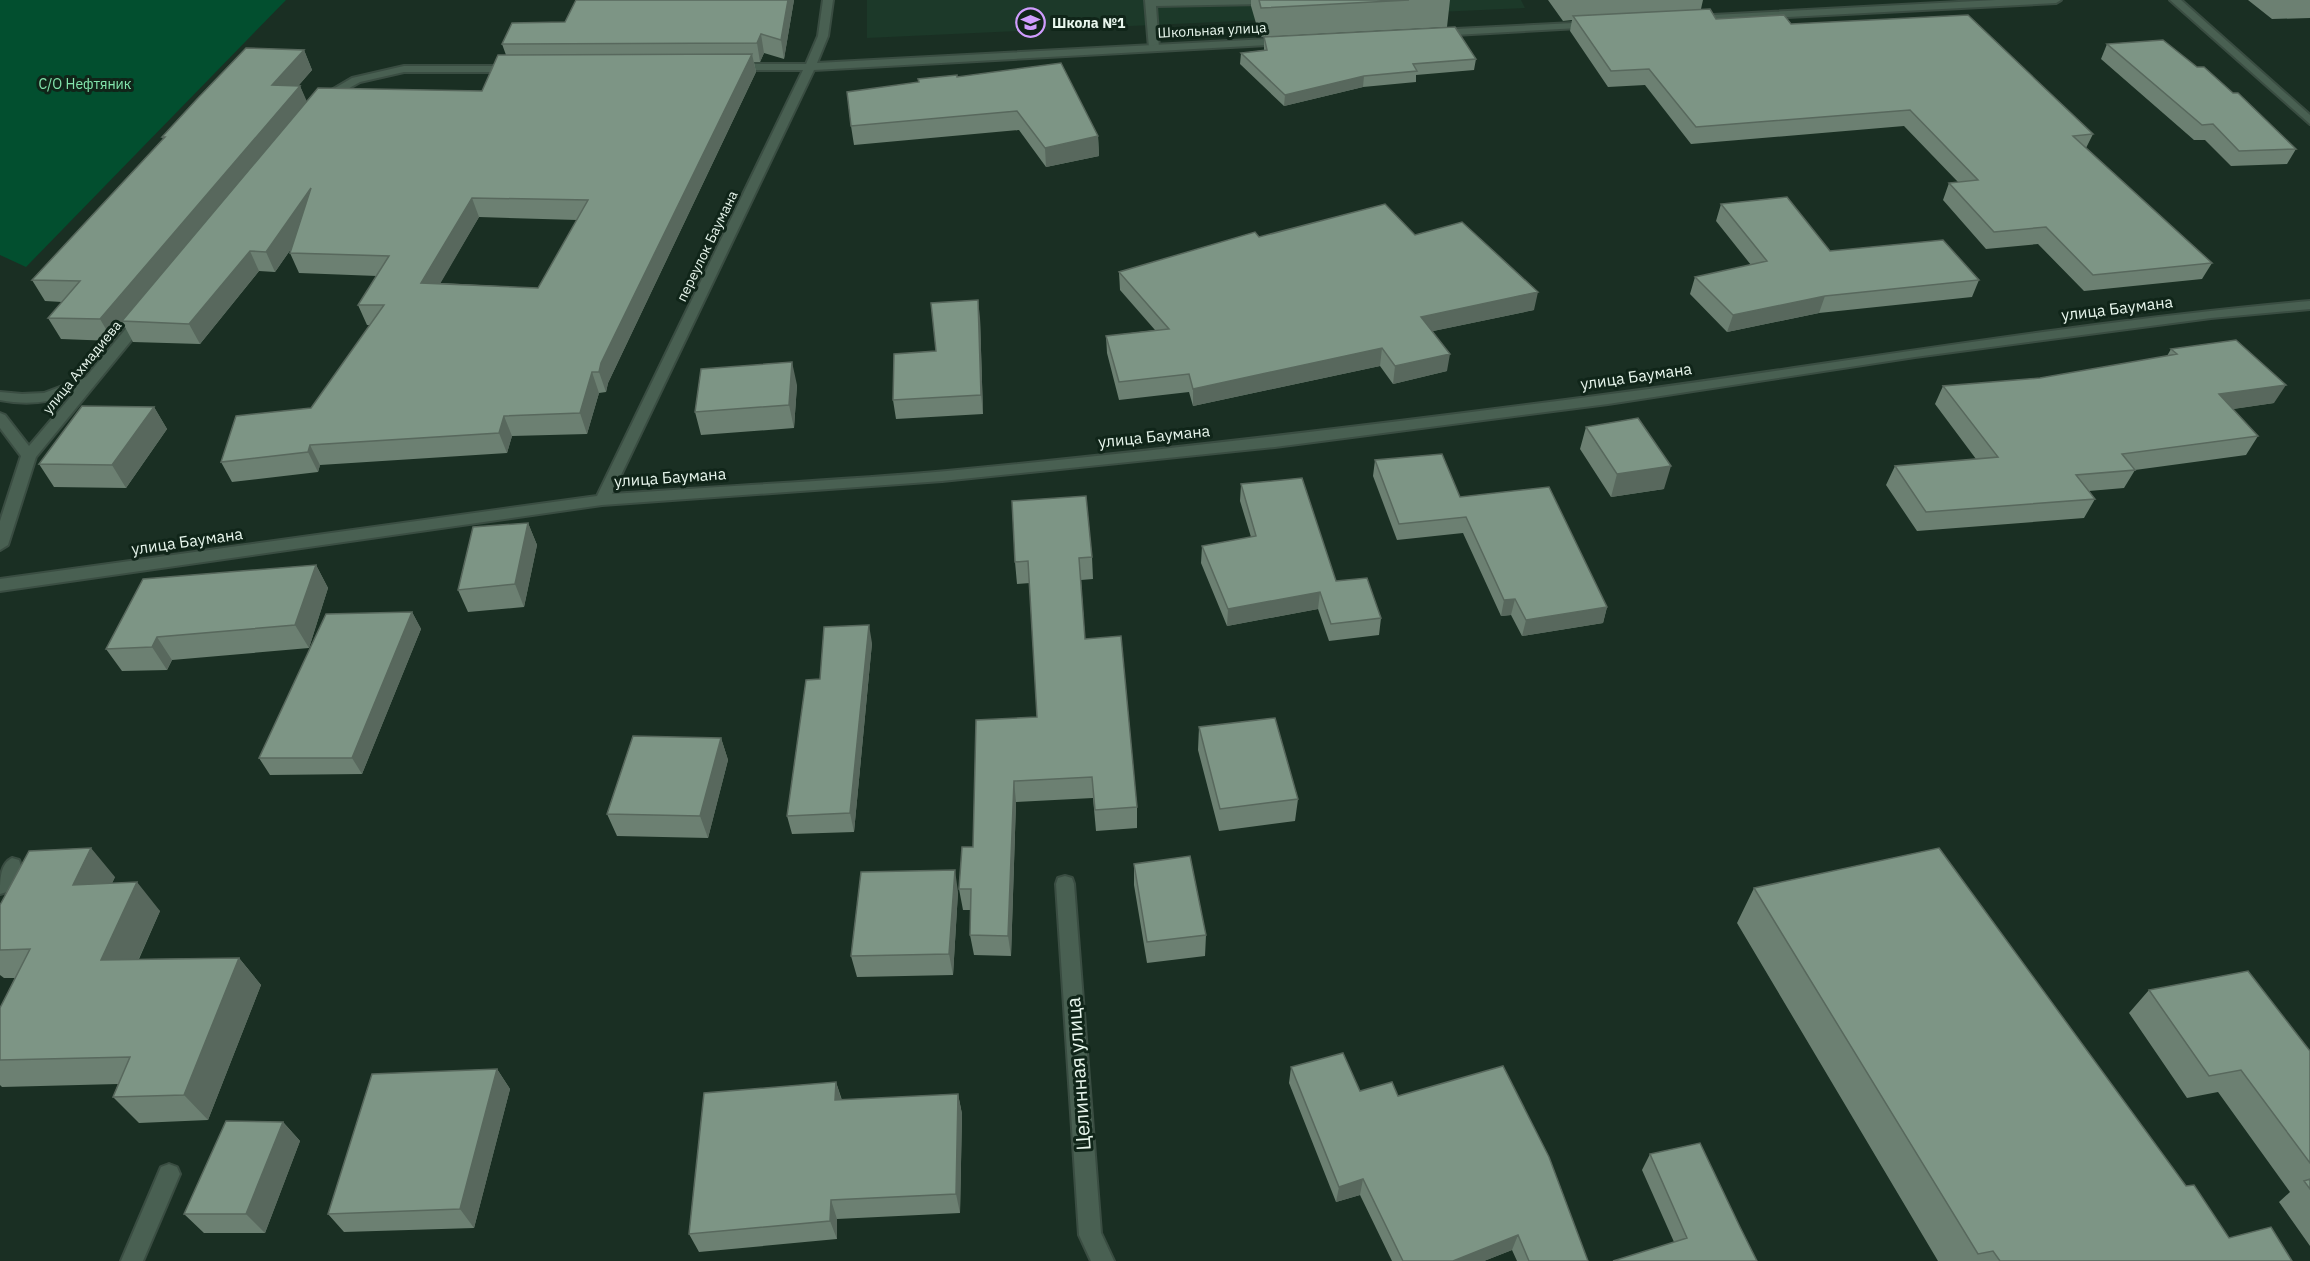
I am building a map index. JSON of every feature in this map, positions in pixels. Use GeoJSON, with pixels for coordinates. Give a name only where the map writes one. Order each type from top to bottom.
{"type":"FeatureCollection","features":[{"type":"Feature","properties":{"kind":"street","name":"переулок Баумана"},"geometry":{"type":"LineString","coordinates":[[602,500],[810,67],[823,36],[828,0]]}},
{"type":"Feature","properties":{"kind":"street"},"geometry":{"type":"LineString","coordinates":[[1676,20],[2056,0]]}},
{"type":"Feature","properties":{"kind":"street"},"geometry":{"type":"LineString","coordinates":[[2175,0],[2310,121]]}},
{"type":"Feature","properties":{"kind":"street"},"geometry":{"type":"LineString","coordinates":[[1154,48],[1150,1],[1263,1]]}},
{"type":"Feature","properties":{"kind":"street"},"geometry":{"type":"LineString","coordinates":[[1427,34],[1605,24]]}},
{"type":"Feature","properties":{"kind":"street","name":"Школьная улица"},"geometry":{"type":"LineString","coordinates":[[714,67],[810,67],[1296,40]]}},
{"type":"Feature","properties":{"kind":"street"},"geometry":{"type":"LineString","coordinates":[[316,107],[324,98],[356,80],[404,69],[524,69]]}},
{"type":"Feature","properties":{"kind":"street","name":"улица Баумана"},"geometry":{"type":"LineString","coordinates":[[0,585],[602,500],[942,476],[1275,442],[1596,400],[1938,349],[2211,314],[2310,305]]}},
{"type":"Feature","properties":{"kind":"street","name":"улица Ахмадиева"},"geometry":{"type":"LineString","coordinates":[[0,545],[29,456],[149,309]]}},
{"type":"Feature","properties":{"kind":"street"},"geometry":{"type":"LineString","coordinates":[[0,396],[15,400],[40,399],[64,392],[96,374]]}},
{"type":"Feature","properties":{"kind":"street"},"geometry":{"type":"LineString","coordinates":[[0,418],[29,456]]}},
{"type":"Feature","properties":{"kind":"street"},"geometry":{"type":"LineString","coordinates":[[0,886],[12,866]]}},
{"type":"Feature","properties":{"kind":"street","name":"Целинная улица"},"geometry":{"type":"LineString","coordinates":[[1065,884],[1090,1235],[1103,1261]]}},
{"type":"Feature","properties":{"kind":"street"},"geometry":{"type":"LineString","coordinates":[[132,1261],[169,1174]]}},
{"type":"Feature","properties":{"kind":"shaded area","name":"Школа №1"},"geometry":{"type":"Polygon","coordinates":[[[867,0],[1521,0],[1525,8],[867,38],[867,0]]]}},
{"type":"Feature","properties":{"kind":"green space","name":"С/О Нефтяник"},"geometry":{"type":"Polygon","coordinates":[[[0,0],[286,0],[26,267],[0,255],[0,0]]]}},
{"type":"Feature","properties":{"kind":"building"},"geometry":{"type":"Polygon","coordinates":[[[576,0],[788,0],[781,40],[761,34],[757,43],[502,44],[512,23],[565,22],[576,0]]]}},
{"type":"Feature","properties":{"kind":"building"},"geometry":{"type":"Polygon","coordinates":[[[1259,0],[1409,0],[1261,8],[1259,0]]]}},
{"type":"Feature","properties":{"kind":"building"},"geometry":{"type":"Polygon","coordinates":[[[1710,9],[1716,19],[1784,15],[1791,24],[1968,15],[2093,134],[2073,136],[2212,263],[2093,275],[2046,227],[1994,232],[1949,183],[1978,180],[1910,110],[1696,127],[1649,69],[1611,71],[1573,16],[1710,9]]]}},
{"type":"Feature","properties":{"kind":"building"},"geometry":{"type":"Polygon","coordinates":[[[1455,27],[1476,59],[1413,64],[1417,71],[1364,76],[1285,95],[1241,53],[1267,50],[1264,37],[1455,27]]]}},
{"type":"Feature","properties":{"kind":"building"},"geometry":{"type":"Polygon","coordinates":[[[2163,40],[2197,67],[2204,67],[2233,93],[2238,93],[2296,149],[2239,151],[2213,124],[2202,125],[2107,44],[2163,40]]]}},
{"type":"Feature","properties":{"kind":"building"},"geometry":{"type":"Polygon","coordinates":[[[246,48],[304,50],[272,85],[300,86],[100,319],[48,318],[80,281],[32,280],[246,48]]]}},
{"type":"Feature","properties":{"kind":"building"},"geometry":{"type":"Polygon","coordinates":[[[752,54],[601,363],[599,372],[592,372],[580,413],[504,416],[499,433],[310,445],[308,452],[221,462],[236,416],[311,408],[384,305],[358,305],[389,256],[290,253],[311,188],[266,252],[250,251],[189,324],[122,321],[318,88],[482,91],[498,55],[752,54]],[[472,198],[421,283],[538,288],[588,200],[472,198]]]}},
{"type":"Feature","properties":{"kind":"building"},"geometry":{"type":"Polygon","coordinates":[[[1061,63],[1098,136],[1045,148],[1017,111],[851,126],[847,92],[919,82],[918,79],[957,75],[957,77],[1061,63]]]}},
{"type":"Feature","properties":{"kind":"building"},"geometry":{"type":"Polygon","coordinates":[[[1787,197],[1830,251],[1943,240],[1979,280],[1825,296],[1733,315],[1695,277],[1767,261],[1721,204],[1787,197]]]}},
{"type":"Feature","properties":{"kind":"building"},"geometry":{"type":"Polygon","coordinates":[[[1385,204],[1415,235],[1462,222],[1538,292],[1421,317],[1450,354],[1395,366],[1382,348],[1193,389],[1189,374],[1119,382],[1106,336],[1169,329],[1119,272],[1255,232],[1259,237],[1385,204]]]}},
{"type":"Feature","properties":{"kind":"building"},"geometry":{"type":"Polygon","coordinates":[[[978,300],[981,395],[893,400],[894,354],[936,351],[931,303],[978,300]]]}},
{"type":"Feature","properties":{"kind":"building"},"geometry":{"type":"Polygon","coordinates":[[[2236,340],[2286,385],[2219,394],[2258,436],[2122,454],[2135,470],[2076,475],[2095,499],[1926,512],[1895,466],[1998,457],[1943,386],[2040,378],[2177,354],[2171,349],[2236,340]]]}},
{"type":"Feature","properties":{"kind":"building"},"geometry":{"type":"Polygon","coordinates":[[[792,362],[789,405],[695,412],[701,369],[792,362]]]}},
{"type":"Feature","properties":{"kind":"building"},"geometry":{"type":"Polygon","coordinates":[[[82,406],[154,407],[112,465],[39,464],[82,406]]]}},
{"type":"Feature","properties":{"kind":"building"},"geometry":{"type":"Polygon","coordinates":[[[1638,418],[1671,466],[1617,474],[1586,427],[1638,418]]]}},
{"type":"Feature","properties":{"kind":"building"},"geometry":{"type":"Polygon","coordinates":[[[1442,454],[1460,497],[1549,487],[1607,607],[1526,620],[1515,599],[1504,600],[1466,517],[1399,524],[1375,460],[1442,454]]]}},
{"type":"Feature","properties":{"kind":"building"},"geometry":{"type":"Polygon","coordinates":[[[1302,478],[1336,581],[1367,578],[1381,618],[1331,624],[1320,592],[1228,609],[1202,546],[1256,536],[1241,484],[1302,478]]]}},
{"type":"Feature","properties":{"kind":"building"},"geometry":{"type":"Polygon","coordinates":[[[1086,496],[1092,557],[1079,558],[1085,639],[1121,636],[1137,807],[1095,810],[1092,777],[1014,781],[1008,936],[970,935],[971,889],[959,889],[962,847],[973,847],[976,720],[1037,717],[1028,561],[1015,562],[1012,501],[1086,496]]]}},
{"type":"Feature","properties":{"kind":"building"},"geometry":{"type":"Polygon","coordinates":[[[528,523],[515,584],[458,590],[473,527],[528,523]]]}},
{"type":"Feature","properties":{"kind":"building"},"geometry":{"type":"Polygon","coordinates":[[[316,565],[295,625],[157,637],[152,647],[106,649],[143,579],[316,565]]]}},
{"type":"Feature","properties":{"kind":"building"},"geometry":{"type":"Polygon","coordinates":[[[412,612],[352,758],[259,758],[326,614],[412,612]]]}},
{"type":"Feature","properties":{"kind":"building"},"geometry":{"type":"Polygon","coordinates":[[[869,625],[850,813],[787,816],[806,680],[820,679],[824,627],[869,625]]]}},
{"type":"Feature","properties":{"kind":"building"},"geometry":{"type":"Polygon","coordinates":[[[1275,718],[1298,799],[1220,809],[1199,727],[1275,718]]]}},
{"type":"Feature","properties":{"kind":"building"},"geometry":{"type":"Polygon","coordinates":[[[633,736],[721,738],[700,816],[607,814],[633,736]]]}},
{"type":"Feature","properties":{"kind":"building"},"geometry":{"type":"Polygon","coordinates":[[[91,848],[73,885],[137,882],[101,960],[239,958],[184,1095],[113,1097],[130,1057],[0,1060],[0,1008],[30,949],[0,950],[0,905],[29,851],[91,848]]]}},
{"type":"Feature","properties":{"kind":"building"},"geometry":{"type":"Polygon","coordinates":[[[1939,848],[2186,1186],[2194,1185],[2229,1238],[2271,1227],[2292,1261],[2000,1261],[1993,1251],[1978,1254],[1754,888],[1939,848]]]}},
{"type":"Feature","properties":{"kind":"building"},"geometry":{"type":"Polygon","coordinates":[[[1190,856],[1206,935],[1147,942],[1134,864],[1190,856]]]}},
{"type":"Feature","properties":{"kind":"building"},"geometry":{"type":"Polygon","coordinates":[[[955,870],[949,954],[851,956],[861,872],[955,870]]]}},
{"type":"Feature","properties":{"kind":"building"},"geometry":{"type":"Polygon","coordinates":[[[2248,971],[2310,1051],[2310,1163],[2241,1070],[2209,1076],[2149,990],[2248,971]]]}},
{"type":"Feature","properties":{"kind":"building"},"geometry":{"type":"Polygon","coordinates":[[[1343,1053],[1360,1091],[1392,1082],[1398,1096],[1503,1066],[1549,1157],[1588,1261],[1529,1261],[1518,1235],[1453,1261],[1403,1261],[1363,1179],[1339,1187],[1291,1067],[1343,1053]]]}},
{"type":"Feature","properties":{"kind":"building"},"geometry":{"type":"Polygon","coordinates":[[[497,1069],[460,1209],[328,1214],[372,1074],[497,1069]]]}},
{"type":"Feature","properties":{"kind":"building"},"geometry":{"type":"Polygon","coordinates":[[[836,1082],[835,1100],[958,1094],[956,1194],[831,1200],[830,1221],[689,1234],[704,1093],[836,1082]]]}},
{"type":"Feature","properties":{"kind":"building"},"geometry":{"type":"Polygon","coordinates":[[[226,1121],[283,1122],[246,1214],[184,1214],[226,1121]]]}},
{"type":"Feature","properties":{"kind":"building"},"geometry":{"type":"Polygon","coordinates":[[[1700,1143],[1757,1261],[1613,1261],[1687,1238],[1650,1154],[1700,1143]]]}},
{"type":"Feature","properties":{"kind":"building"},"geometry":{"type":"Polygon","coordinates":[[[2310,1179],[2310,1189],[2304,1181],[2310,1179]]]}},
{"type":"Feature","properties":{"kind":"place","name":"Школа №1"},"geometry":{"type":"Point","coordinates":[1031,23]}}]}
